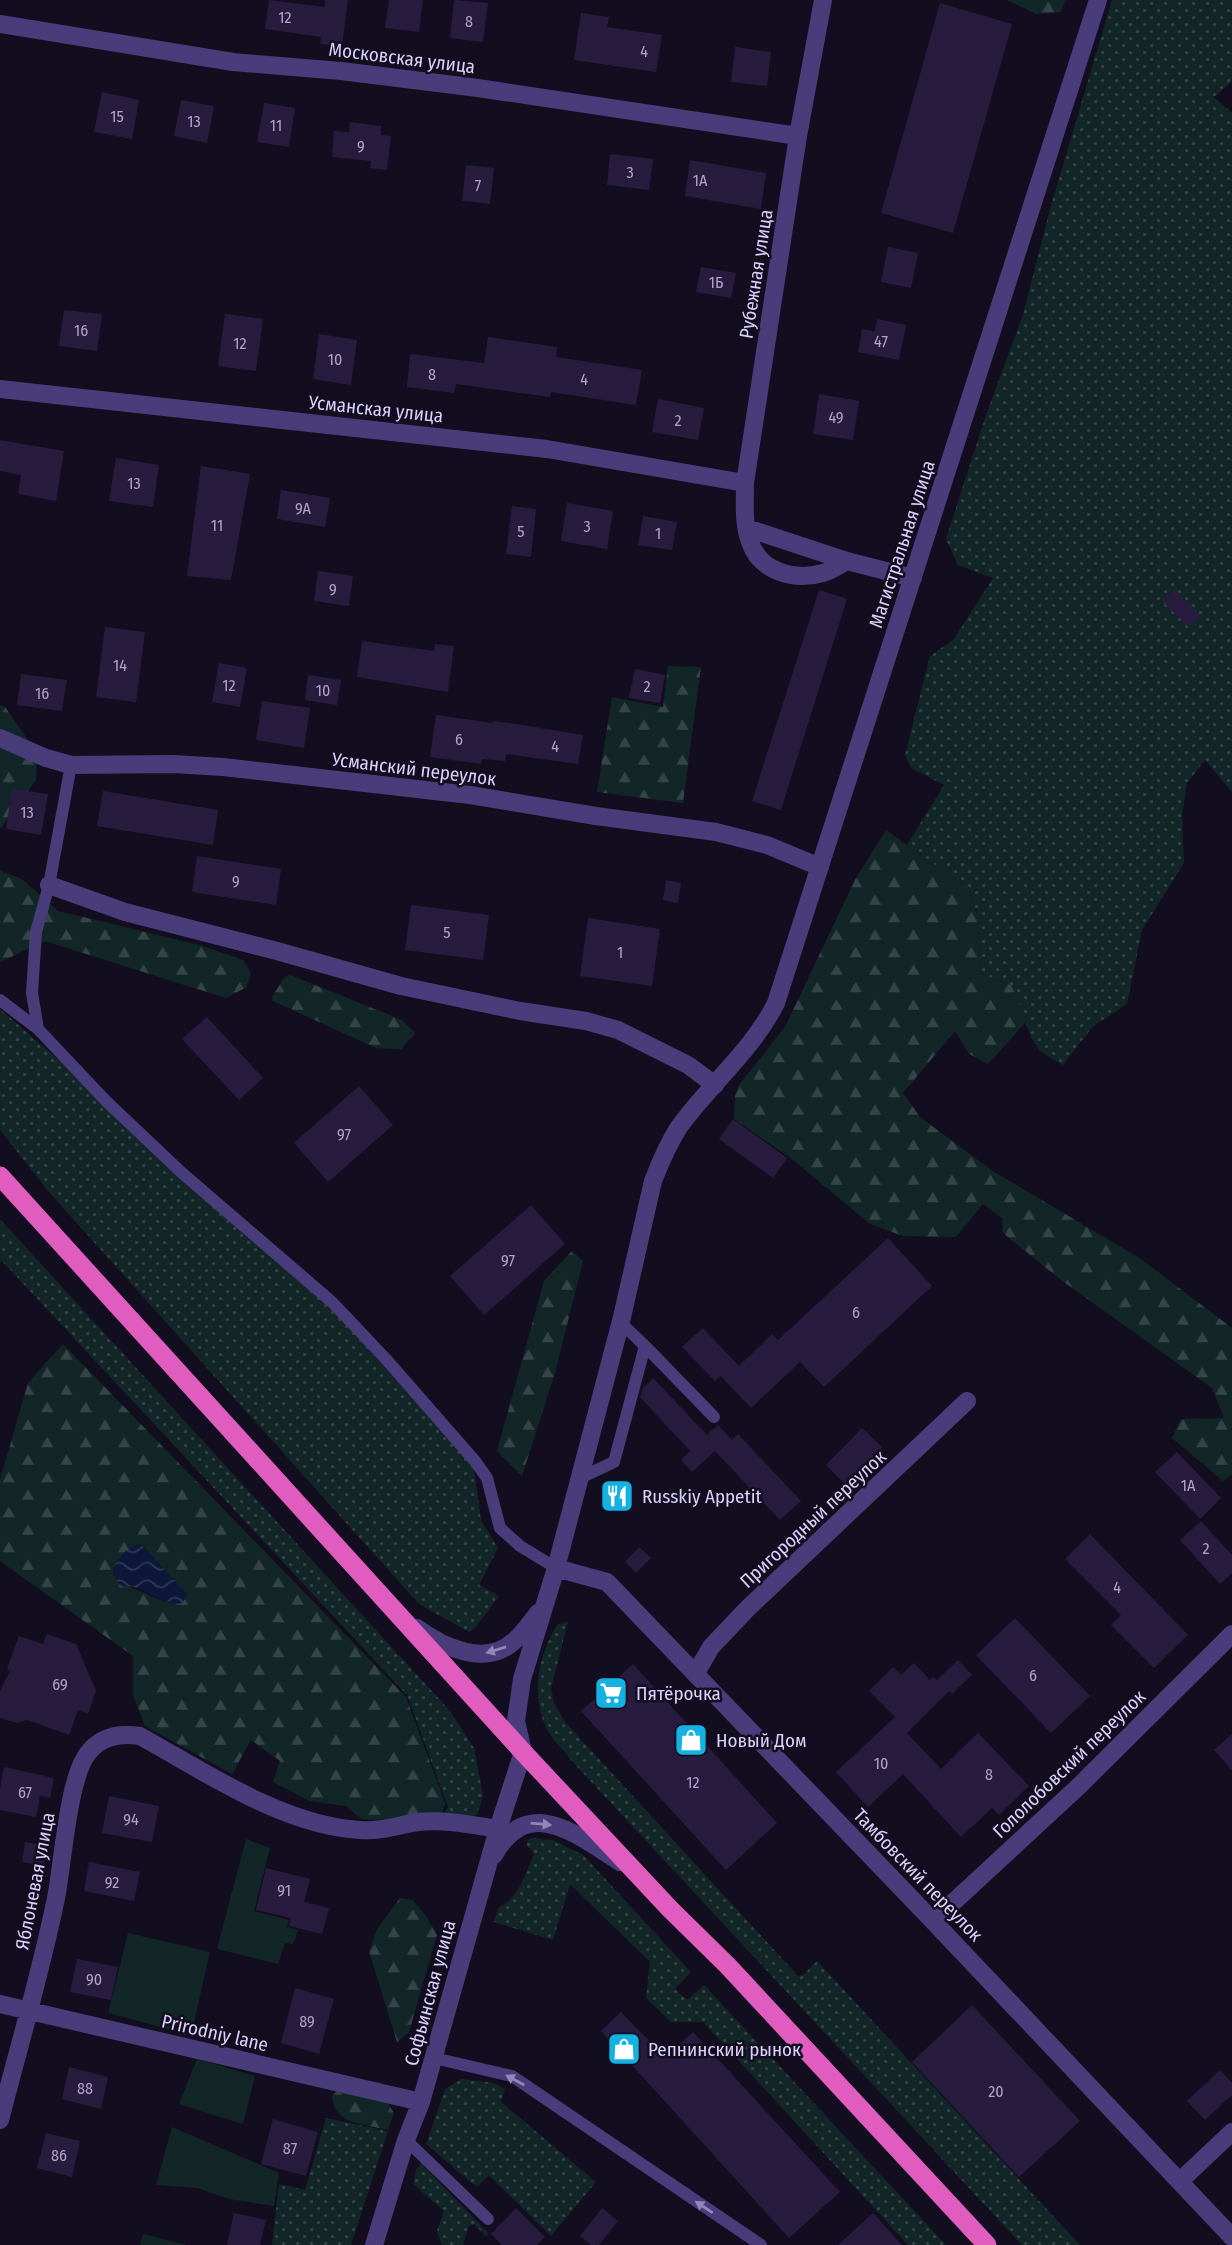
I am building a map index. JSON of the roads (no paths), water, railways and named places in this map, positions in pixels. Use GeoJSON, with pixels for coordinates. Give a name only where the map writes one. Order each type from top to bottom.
{"type":"FeatureCollection","features":[{"type":"Feature","properties":{"kind":"highway"},"geometry":{"type":"LineString","coordinates":[[0,1176],[523,1752],[988,2245]]}},
{"type":"Feature","properties":{"kind":"street","name":"Рубежная улица"},"geometry":{"type":"LineString","coordinates":[[823,0],[798,136],[745,483],[745,519],[756,554],[773,570],[795,575],[824,573],[847,561]]}},
{"type":"Feature","properties":{"kind":"street","name":"Магистральная улица"},"geometry":{"type":"LineString","coordinates":[[523,1752],[516,1721],[517,1700],[556,1568],[621,1322],[653,1181],[678,1129],[755,1039],[776,1003],[1098,0]]}},
{"type":"Feature","properties":{"kind":"street","name":"Московская улица"},"geometry":{"type":"LineString","coordinates":[[0,24],[233,62],[341,71],[478,88],[798,136]]}},
{"type":"Feature","properties":{"kind":"street","name":"Усманская улица"},"geometry":{"type":"LineString","coordinates":[[0,389],[547,449],[745,483]]}},
{"type":"Feature","properties":{"kind":"street"},"geometry":{"type":"LineString","coordinates":[[747,528],[847,561],[913,578]]}},
{"type":"Feature","properties":{"kind":"street","name":"Усманский переулок"},"geometry":{"type":"LineString","coordinates":[[0,738],[46,758],[71,765],[173,764],[223,767],[470,795],[716,832],[767,845],[820,867]]}},
{"type":"Feature","properties":{"kind":"street"},"geometry":{"type":"LineString","coordinates":[[49,885],[125,912],[401,986],[520,1011],[586,1021],[618,1030],[688,1065],[715,1085]]}},
{"type":"Feature","properties":{"kind":"street","name":"Пригородный переулок"},"geometry":{"type":"LineString","coordinates":[[696,1673],[711,1647],[748,1608],[967,1401]]}},
{"type":"Feature","properties":{"kind":"street","name":"Тамбовский переулок"},"geometry":{"type":"LineString","coordinates":[[556,1568],[607,1582],[1232,2237]]}},
{"type":"Feature","properties":{"kind":"street"},"geometry":{"type":"LineString","coordinates":[[392,1609],[432,1639],[446,1646],[486,1653],[501,1650],[513,1642],[545,1605]]}},
{"type":"Feature","properties":{"kind":"street","name":"Гололобовский переулок"},"geometry":{"type":"LineString","coordinates":[[933,1921],[1078,1787],[1232,1634]]}},
{"type":"Feature","properties":{"kind":"street","name":"Яблоневая улица"},"geometry":{"type":"LineString","coordinates":[[0,2120],[55,1898],[78,1770],[89,1752],[103,1740],[122,1733],[140,1736],[251,1797],[328,1827],[361,1831],[391,1829],[419,1822],[464,1823],[498,1829]]}},
{"type":"Feature","properties":{"kind":"street","name":"Софьинская улица"},"geometry":{"type":"LineString","coordinates":[[374,2245],[405,2140],[421,2102],[498,1829],[523,1752]]}},
{"type":"Feature","properties":{"kind":"street"},"geometry":{"type":"LineString","coordinates":[[482,1884],[503,1841],[515,1830],[531,1822],[548,1823],[565,1829],[636,1872]]}},
{"type":"Feature","properties":{"kind":"street","name":"Prirodniy lane"},"geometry":{"type":"LineString","coordinates":[[0,2004],[421,2102]]}},
{"type":"Feature","properties":{"kind":"street"},"geometry":{"type":"LineString","coordinates":[[1180,2181],[1232,2132]]}},
{"type":"Feature","properties":{"kind":"lane"},"geometry":{"type":"LineString","coordinates":[[38,1029],[32,993],[36,932],[49,885],[71,765]]}},
{"type":"Feature","properties":{"kind":"lane"},"geometry":{"type":"LineString","coordinates":[[0,1000],[38,1029],[106,1101],[181,1172],[332,1302],[475,1461],[487,1478],[495,1517],[506,1535],[556,1568]]}},
{"type":"Feature","properties":{"kind":"lane"},"geometry":{"type":"LineString","coordinates":[[621,1322],[714,1417]]}},
{"type":"Feature","properties":{"kind":"lane"},"geometry":{"type":"LineString","coordinates":[[580,1478],[614,1462],[645,1346]]}},
{"type":"Feature","properties":{"kind":"lane"},"geometry":{"type":"LineString","coordinates":[[434,2058],[512,2076],[761,2245]]}},
{"type":"Feature","properties":{"kind":"lane"},"geometry":{"type":"LineString","coordinates":[[405,2140],[488,2219]]}},
{"type":"Feature","properties":{"kind":"water"},"geometry":{"type":"Polygon","coordinates":[[[141,1544],[184,1591],[187,1596],[182,1603],[163,1600],[140,1589],[122,1586],[117,1581],[113,1569],[118,1560],[128,1550],[141,1544]]]}},
{"type":"Feature","properties":{"kind":"place","name":"Russkiy Appetit"},"geometry":{"type":"Point","coordinates":[617,1496]}},
{"type":"Feature","properties":{"kind":"place","name":"Пятёрочка"},"geometry":{"type":"Point","coordinates":[611,1693]}},
{"type":"Feature","properties":{"kind":"place","name":"Новый Дом"},"geometry":{"type":"Point","coordinates":[691,1740]}},
{"type":"Feature","properties":{"kind":"place","name":"Репнинский рынок"},"geometry":{"type":"Point","coordinates":[624,2049]}}]}
